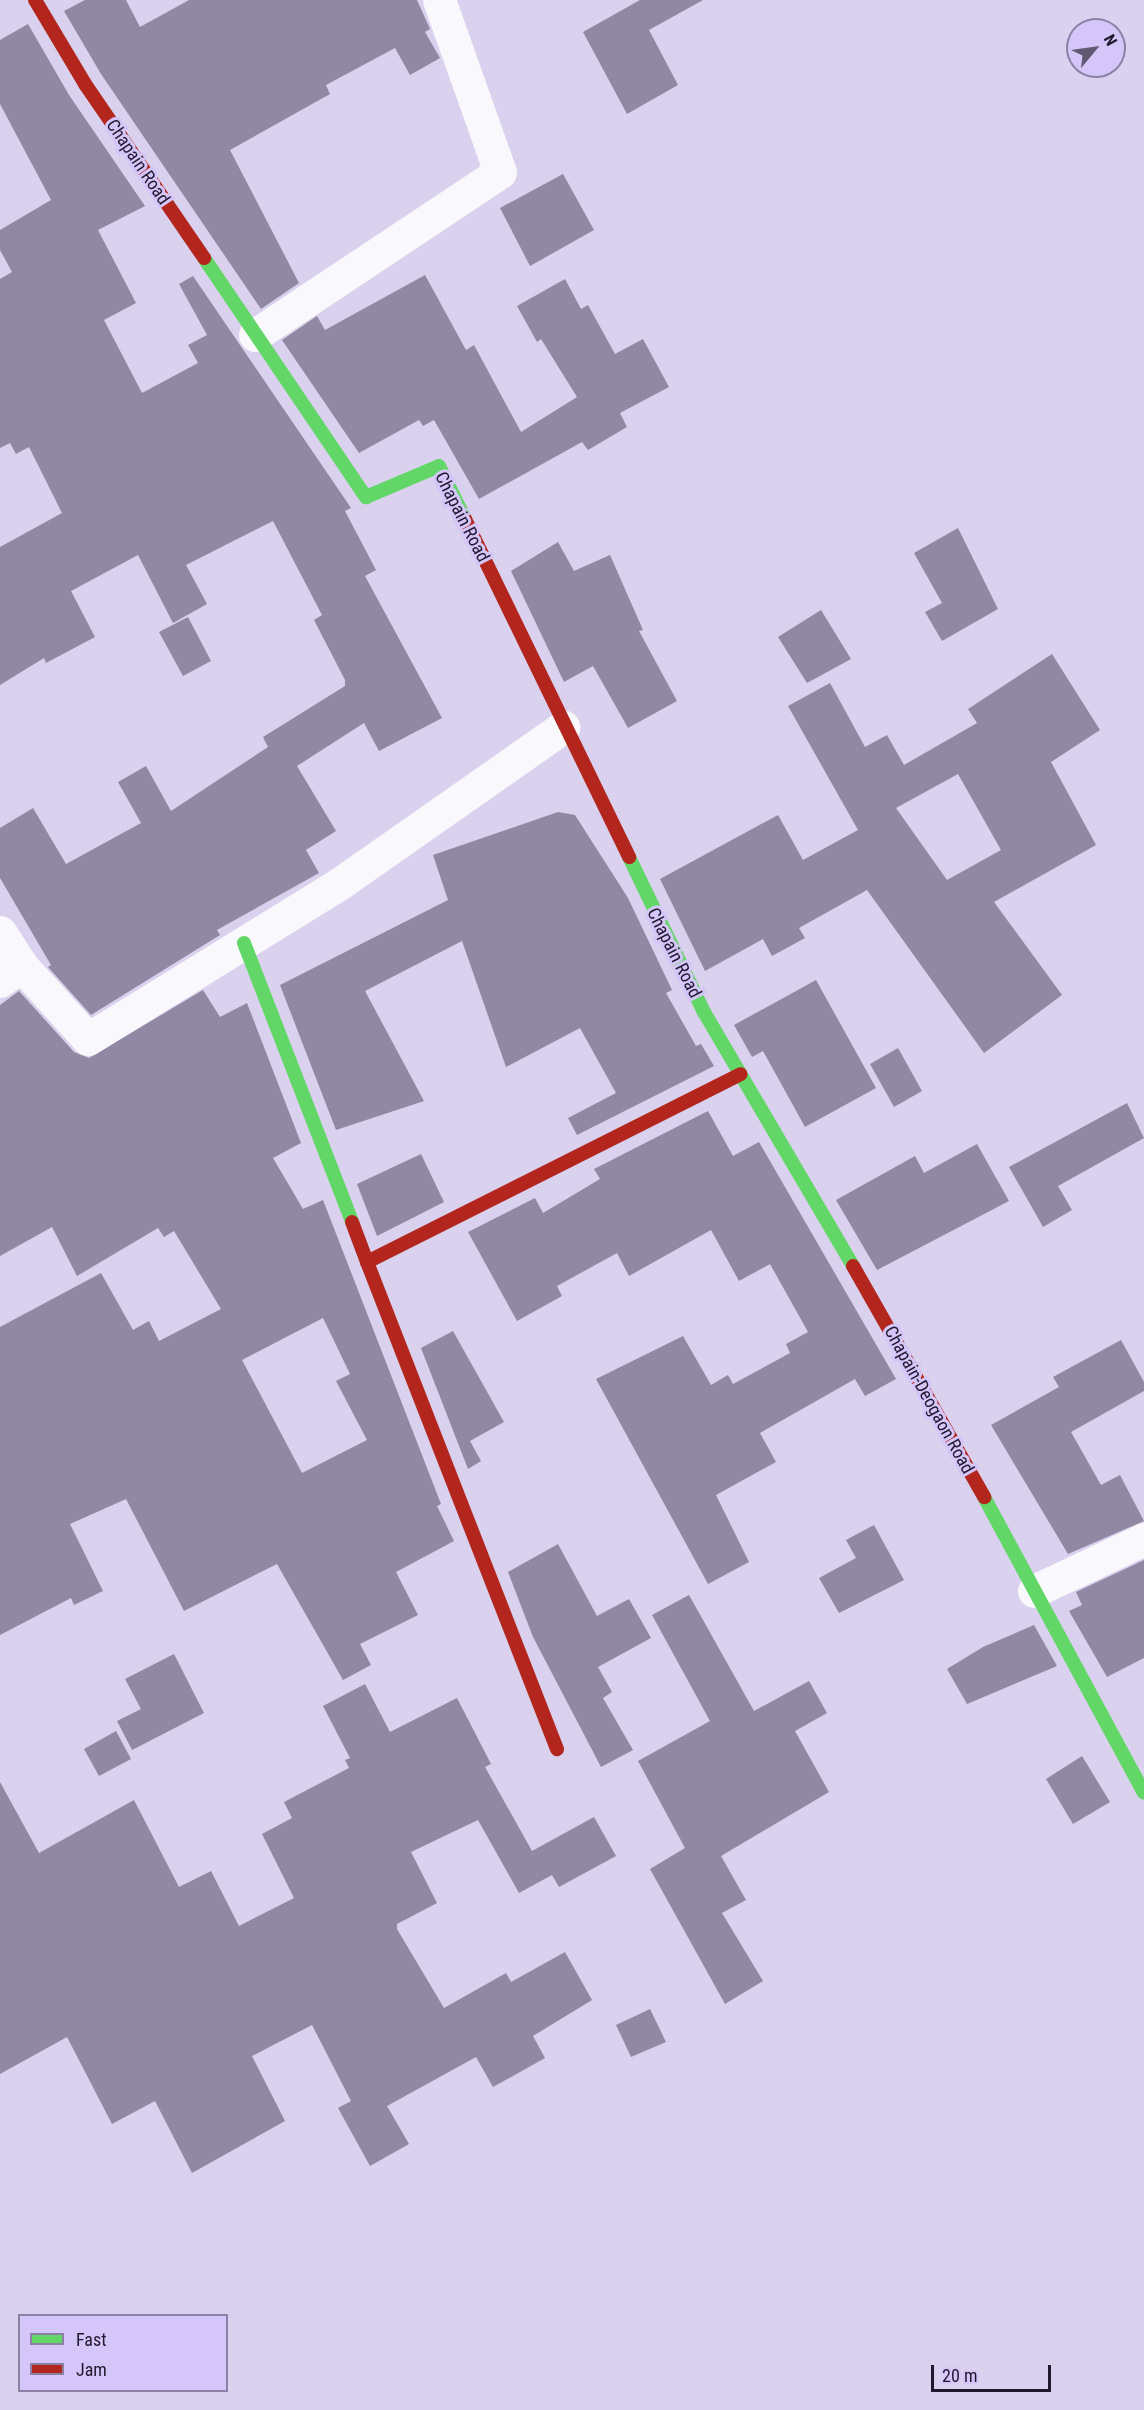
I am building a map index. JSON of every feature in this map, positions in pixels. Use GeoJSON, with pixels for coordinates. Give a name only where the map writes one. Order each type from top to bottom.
{"type":"FeatureCollection","features":[{"type":"Feature","properties":{"kind":"street","name":"Chapain Road"},"geometry":{"type":"LineString","coordinates":[[35,0],[85,84],[366,497],[439,466],[563,727],[704,1012]]}},
{"type":"Feature","properties":{"kind":"street"},"geometry":{"type":"LineString","coordinates":[[255,334],[500,172],[439,0]]}},
{"type":"Feature","properties":{"kind":"street"},"geometry":{"type":"LineString","coordinates":[[0,932],[11,974],[88,1039],[339,884],[563,727]]}},
{"type":"Feature","properties":{"kind":"street"},"geometry":{"type":"LineString","coordinates":[[244,942],[557,1749]]}},
{"type":"Feature","properties":{"kind":"street","name":"Chapain-Deogaon Road"},"geometry":{"type":"LineString","coordinates":[[704,1012],[919,1379],[1144,1793]]}},
{"type":"Feature","properties":{"kind":"street"},"geometry":{"type":"LineString","coordinates":[[367,1262],[740,1074]]}},
{"type":"Feature","properties":{"kind":"street"},"geometry":{"type":"LineString","coordinates":[[1034,1591],[1144,1539]]}},
{"type":"Feature","properties":{"kind":"building"},"geometry":{"type":"Polygon","coordinates":[[[85,0],[126,0],[140,27],[189,0],[417,0],[430,29],[425,32],[440,58],[410,75],[395,48],[326,85],[330,94],[230,150],[299,283],[261,309],[101,74],[64,11],[85,0]]]}},
{"type":"Feature","properties":{"kind":"building"},"geometry":{"type":"Polygon","coordinates":[[[640,0],[703,0],[649,30],[678,85],[627,114],[583,32],[640,0]]]}},
{"type":"Feature","properties":{"kind":"building"},"geometry":{"type":"Polygon","coordinates":[[[28,24],[69,95],[145,206],[98,230],[136,303],[104,320],[142,393],[198,363],[188,345],[207,335],[179,284],[193,276],[351,508],[345,511],[376,570],[365,576],[442,718],[379,751],[364,723],[297,766],[336,831],[306,850],[319,873],[217,930],[220,935],[91,1015],[48,967],[51,965],[0,878],[0,828],[33,808],[66,864],[141,823],[118,782],[146,766],[171,811],[268,747],[263,737],[345,686],[345,680],[314,620],[322,615],[273,521],[186,565],[207,604],[173,623],[138,555],[71,591],[95,637],[46,663],[44,658],[0,685],[0,547],[62,513],[29,447],[16,454],[10,443],[0,448],[0,279],[12,272],[0,250],[0,230],[51,200],[0,104],[0,40],[28,24]]]}},
{"type":"Feature","properties":{"kind":"building"},"geometry":{"type":"Polygon","coordinates":[[[563,174],[594,230],[530,266],[500,208],[563,174]]]}},
{"type":"Feature","properties":{"kind":"building"},"geometry":{"type":"Polygon","coordinates":[[[425,275],[466,350],[474,345],[521,432],[577,397],[541,339],[537,342],[517,306],[565,279],[581,309],[588,305],[615,354],[643,339],[669,387],[620,413],[627,427],[588,450],[582,442],[479,499],[434,420],[423,426],[419,420],[359,453],[282,340],[317,316],[325,330],[425,275]]]}},
{"type":"Feature","properties":{"kind":"building"},"geometry":{"type":"Polygon","coordinates":[[[958,528],[998,609],[942,641],[925,612],[942,603],[914,553],[958,528]]]}},
{"type":"Feature","properties":{"kind":"building"},"geometry":{"type":"Polygon","coordinates":[[[558,542],[574,571],[610,555],[643,630],[639,631],[677,701],[628,728],[593,666],[564,682],[511,571],[558,542]]]}},
{"type":"Feature","properties":{"kind":"building"},"geometry":{"type":"Polygon","coordinates":[[[821,610],[851,659],[807,683],[778,637],[821,610]]]}},
{"type":"Feature","properties":{"kind":"building"},"geometry":{"type":"Polygon","coordinates":[[[188,617],[211,661],[183,676],[159,632],[188,617]]]}},
{"type":"Feature","properties":{"kind":"building"},"geometry":{"type":"Polygon","coordinates":[[[1052,654],[1100,730],[1051,762],[1096,845],[994,902],[1062,995],[984,1053],[867,890],[799,928],[805,938],[772,956],[763,939],[705,971],[660,879],[778,815],[803,860],[858,830],[788,706],[830,683],[865,747],[887,735],[904,765],[977,723],[968,709],[1052,654]],[[958,774],[896,808],[947,880],[1001,850],[958,774]]]}},
{"type":"Feature","properties":{"kind":"building"},"geometry":{"type":"Polygon","coordinates":[[[558,812],[575,815],[628,898],[672,990],[666,993],[696,1046],[701,1044],[714,1066],[577,1135],[568,1118],[616,1093],[580,1028],[506,1067],[462,941],[365,991],[424,1101],[336,1130],[280,985],[448,900],[433,855],[558,812]]]}},
{"type":"Feature","properties":{"kind":"building"},"geometry":{"type":"Polygon","coordinates":[[[816,980],[876,1088],[805,1127],[763,1051],[752,1057],[734,1025],[816,980]]]}},
{"type":"Feature","properties":{"kind":"building"},"geometry":{"type":"Polygon","coordinates":[[[203,990],[220,1017],[247,1003],[301,1143],[273,1158],[303,1209],[323,1200],[441,1504],[437,1506],[454,1541],[396,1572],[418,1615],[360,1644],[371,1665],[343,1680],[277,1564],[184,1611],[126,1499],[70,1524],[103,1591],[74,1605],[71,1598],[0,1635],[0,1327],[101,1273],[133,1330],[149,1321],[159,1341],[221,1309],[174,1231],[164,1237],[158,1228],[77,1276],[52,1227],[0,1256],[0,1005],[19,991],[74,1052],[89,1058],[203,990]],[[323,1318],[242,1360],[302,1473],[367,1440],[336,1381],[350,1374],[323,1318]]]}},
{"type":"Feature","properties":{"kind":"building"},"geometry":{"type":"Polygon","coordinates":[[[898,1048],[922,1091],[894,1107],[870,1064],[898,1048]]]}},
{"type":"Feature","properties":{"kind":"building"},"geometry":{"type":"Polygon","coordinates":[[[1127,1103],[1144,1138],[1058,1186],[1072,1210],[1043,1227],[1009,1167],[1127,1103]]]}},
{"type":"Feature","properties":{"kind":"building"},"geometry":{"type":"Polygon","coordinates":[[[708,1111],[733,1156],[759,1142],[896,1379],[865,1396],[855,1379],[760,1433],[776,1462],[716,1495],[749,1562],[708,1584],[596,1379],[683,1336],[711,1385],[728,1375],[733,1384],[790,1353],[786,1344],[808,1332],[770,1264],[739,1281],[711,1230],[629,1276],[617,1253],[557,1286],[562,1296],[517,1321],[468,1232],[535,1198],[543,1213],[600,1179],[594,1169],[708,1111]]]}},
{"type":"Feature","properties":{"kind":"building"},"geometry":{"type":"Polygon","coordinates":[[[977,1144],[1009,1201],[877,1270],[836,1200],[915,1156],[924,1173],[977,1144]]]}},
{"type":"Feature","properties":{"kind":"building"},"geometry":{"type":"Polygon","coordinates":[[[421,1154],[444,1202],[377,1236],[357,1184],[421,1154]]]}},
{"type":"Feature","properties":{"kind":"building"},"geometry":{"type":"Polygon","coordinates":[[[453,1331],[504,1422],[470,1441],[481,1461],[468,1469],[421,1348],[453,1331]]]}},
{"type":"Feature","properties":{"kind":"building"},"geometry":{"type":"Polygon","coordinates":[[[1121,1340],[1144,1382],[1144,1391],[1071,1432],[1101,1485],[1120,1475],[1144,1521],[1068,1554],[991,1425],[1059,1387],[1053,1377],[1121,1340]]]}},
{"type":"Feature","properties":{"kind":"building"},"geometry":{"type":"Polygon","coordinates":[[[874,1525],[904,1580],[839,1613],[819,1578],[856,1558],[846,1540],[874,1525]]]}},
{"type":"Feature","properties":{"kind":"building"},"geometry":{"type":"Polygon","coordinates":[[[558,1544],[597,1616],[629,1599],[651,1638],[598,1667],[612,1692],[603,1698],[633,1750],[601,1767],[533,1637],[508,1572],[558,1544]]]}},
{"type":"Feature","properties":{"kind":"building"},"geometry":{"type":"Polygon","coordinates":[[[1144,1560],[1144,1658],[1107,1677],[1069,1611],[1082,1605],[1076,1592],[1144,1560]]]}},
{"type":"Feature","properties":{"kind":"building"},"geometry":{"type":"Polygon","coordinates":[[[689,1595],[754,1711],[809,1681],[827,1713],[795,1731],[829,1792],[721,1856],[746,1900],[722,1913],[763,1981],[725,2004],[650,1869],[685,1848],[638,1761],[710,1721],[652,1615],[689,1595]]]}},
{"type":"Feature","properties":{"kind":"building"},"geometry":{"type":"Polygon","coordinates":[[[1034,1625],[1057,1666],[967,1704],[947,1669],[983,1647],[1034,1625]]]}},
{"type":"Feature","properties":{"kind":"building"},"geometry":{"type":"Polygon","coordinates":[[[174,1654],[204,1713],[132,1750],[117,1721],[141,1709],[125,1679],[174,1654]]]}},
{"type":"Feature","properties":{"kind":"building"},"geometry":{"type":"Polygon","coordinates":[[[365,1684],[390,1732],[457,1698],[491,1764],[485,1767],[532,1851],[594,1817],[616,1856],[559,1887],[552,1875],[519,1893],[478,1820],[411,1852],[437,1903],[397,1924],[397,1929],[444,2008],[506,1973],[511,1982],[565,1952],[592,2000],[533,2036],[545,2058],[493,2087],[476,2057],[387,2106],[409,2144],[370,2166],[338,2108],[351,2101],[312,2025],[252,2056],[285,2121],[192,2173],[155,2101],[112,2124],[67,2037],[0,2074],[0,1782],[39,1853],[134,1800],[179,1887],[211,1871],[239,1926],[294,1898],[262,1834],[292,1818],[284,1802],[349,1768],[345,1760],[350,1758],[323,1706],[365,1684]]]}},
{"type":"Feature","properties":{"kind":"building"},"geometry":{"type":"Polygon","coordinates":[[[116,1731],[131,1759],[99,1776],[84,1749],[116,1731]]]}},
{"type":"Feature","properties":{"kind":"building"},"geometry":{"type":"Polygon","coordinates":[[[1082,1756],[1110,1802],[1073,1824],[1046,1779],[1082,1756]]]}},
{"type":"Feature","properties":{"kind":"building"},"geometry":{"type":"Polygon","coordinates":[[[650,2009],[666,2042],[631,2057],[616,2025],[650,2009]]]}},
{"type":"Feature","properties":{"kind":"traffic: fast"},"geometry":{"type":"LineString","coordinates":[[204,258],[366,497],[439,466],[465,519]]}},
{"type":"Feature","properties":{"kind":"traffic: fast"},"geometry":{"type":"LineString","coordinates":[[629,857],[704,1012],[853,1266]]}},
{"type":"Feature","properties":{"kind":"traffic: fast"},"geometry":{"type":"LineString","coordinates":[[244,943],[352,1222]]}},
{"type":"Feature","properties":{"kind":"traffic: fast"},"geometry":{"type":"LineString","coordinates":[[984,1497],[1144,1793]]}},
{"type":"Feature","properties":{"kind":"traffic: jam"},"geometry":{"type":"LineString","coordinates":[[35,0],[85,84],[204,258]]}},
{"type":"Feature","properties":{"kind":"traffic: jam"},"geometry":{"type":"LineString","coordinates":[[465,519],[629,857]]}},
{"type":"Feature","properties":{"kind":"traffic: jam"},"geometry":{"type":"LineString","coordinates":[[352,1222],[367,1262],[740,1074]]}},
{"type":"Feature","properties":{"kind":"traffic: jam"},"geometry":{"type":"LineString","coordinates":[[367,1262],[557,1749]]}},
{"type":"Feature","properties":{"kind":"traffic: jam"},"geometry":{"type":"LineString","coordinates":[[853,1266],[984,1497]]}}]}
